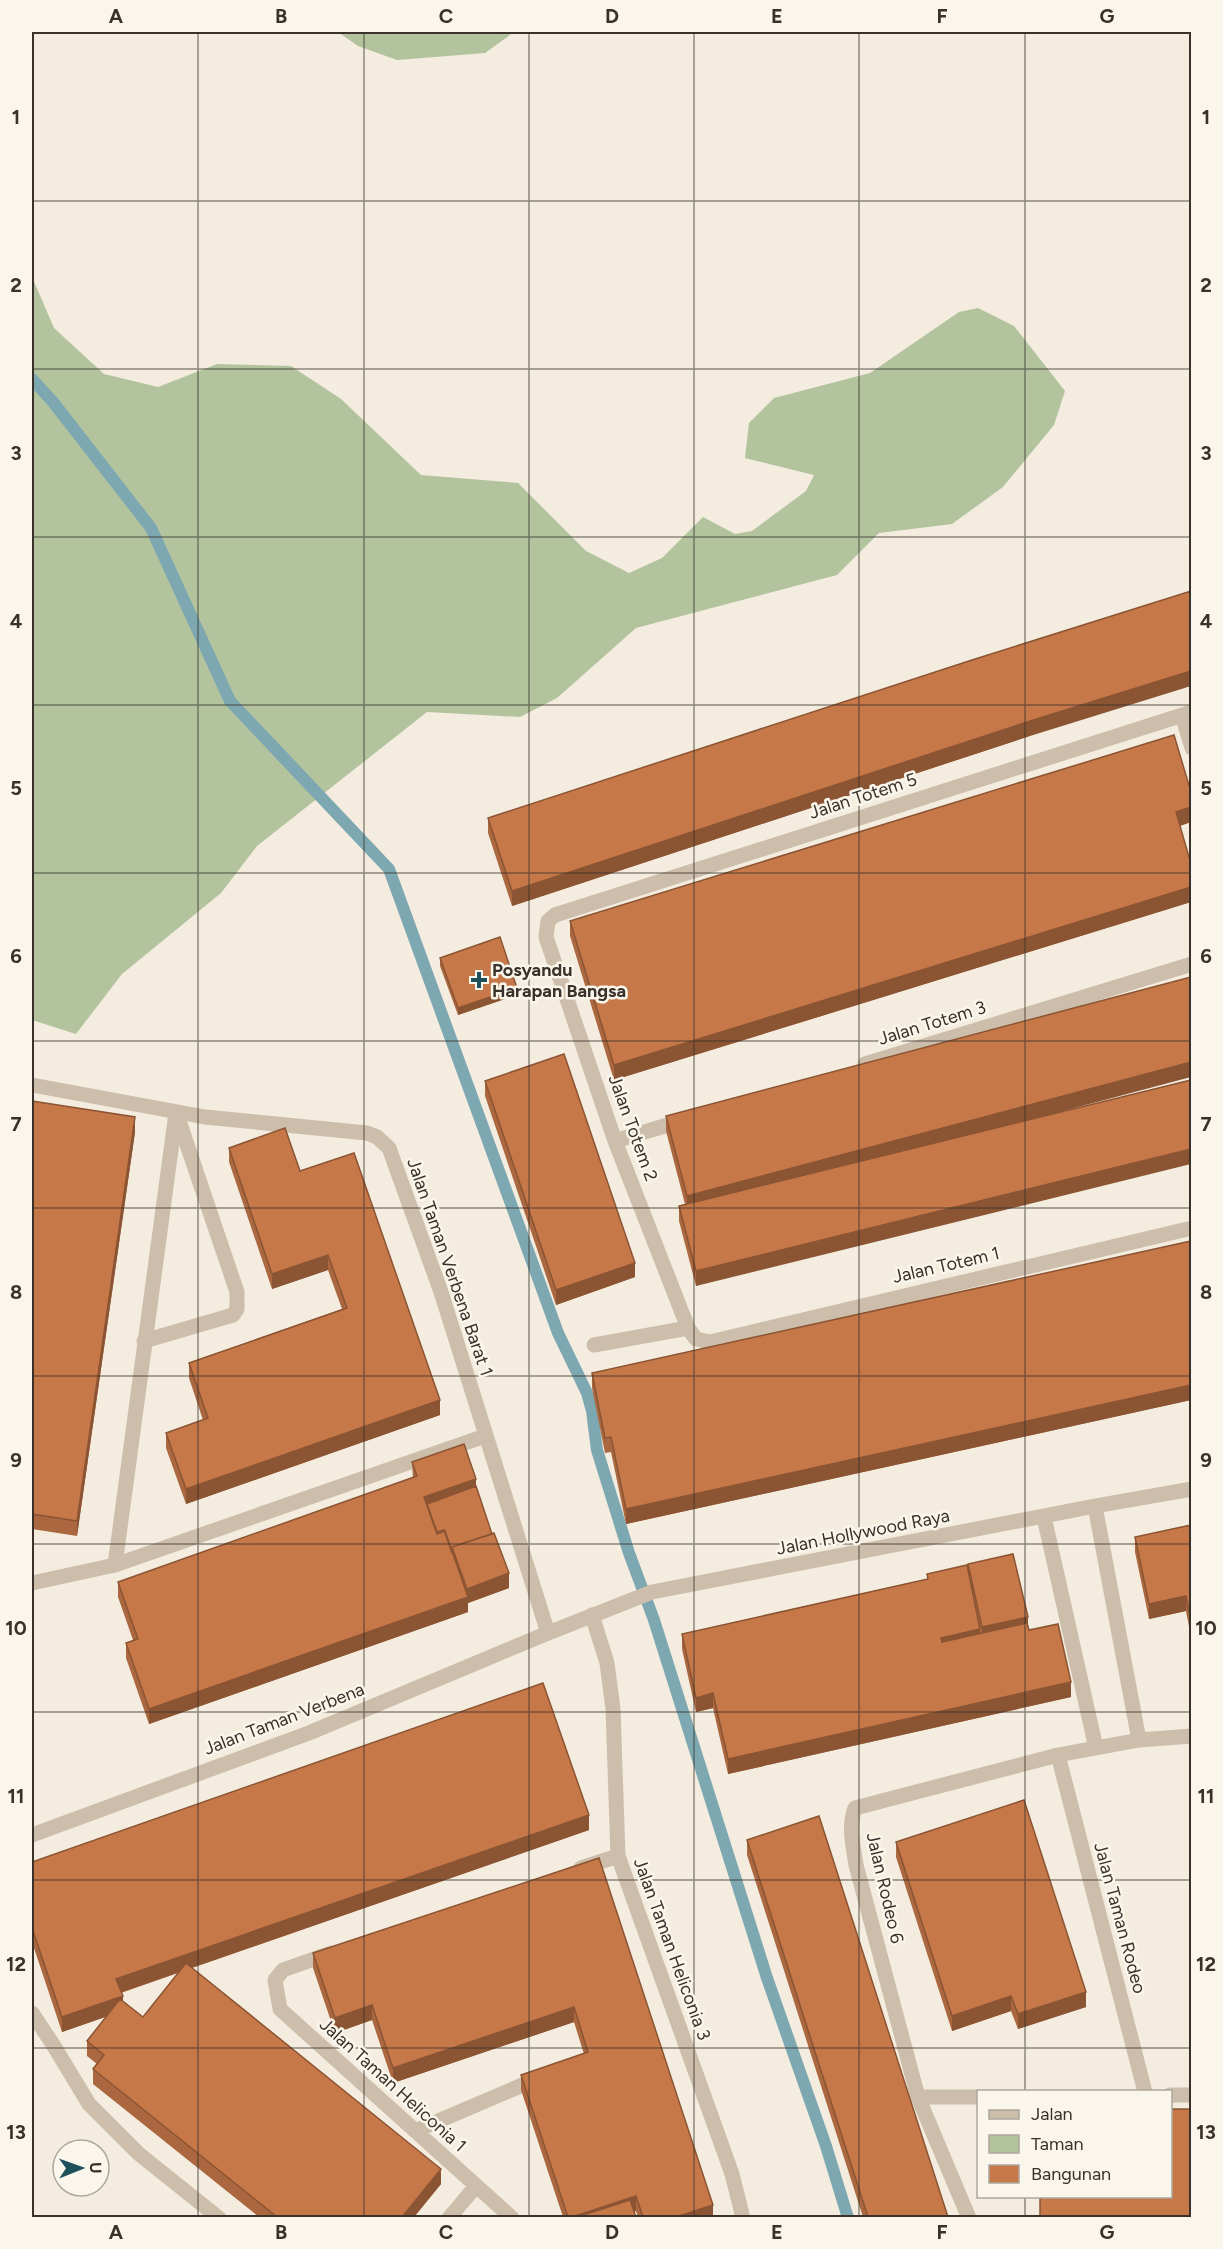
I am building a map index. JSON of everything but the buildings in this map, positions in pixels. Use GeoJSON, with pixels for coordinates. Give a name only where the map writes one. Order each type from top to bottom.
{"type":"FeatureCollection","features":[{"type":"Feature","properties":{"kind":"street"},"geometry":{"type":"LineString","coordinates":[[1187,714],[1191,747]]}},
{"type":"Feature","properties":{"kind":"street","name":"Jalan Totem 5"},"geometry":{"type":"LineString","coordinates":[[555,915],[1187,714]]}},
{"type":"Feature","properties":{"kind":"street","name":"Jalan Totem 2"},"geometry":{"type":"LineString","coordinates":[[555,915],[548,921],[546,937],[615,1141],[688,1328]]}},
{"type":"Feature","properties":{"kind":"street","name":"Jalan Totem 3"},"geometry":{"type":"LineString","coordinates":[[852,1068],[1191,964]]}},
{"type":"Feature","properties":{"kind":"street","name":"Jalan Taman Verbena Barat 1"},"geometry":{"type":"LineString","coordinates":[[32,1085],[176,1113],[367,1133],[377,1137],[389,1149],[441,1292],[548,1633]]}},
{"type":"Feature","properties":{"kind":"street"},"geometry":{"type":"LineString","coordinates":[[144,1341],[232,1316],[237,1309],[237,1292],[176,1113]]}},
{"type":"Feature","properties":{"kind":"street"},"geometry":{"type":"LineString","coordinates":[[115,1565],[176,1113]]}},
{"type":"Feature","properties":{"kind":"street"},"geometry":{"type":"LineString","coordinates":[[615,1141],[694,1117]]}},
{"type":"Feature","properties":{"kind":"street","name":"Jalan Totem 1"},"geometry":{"type":"LineString","coordinates":[[688,1328],[696,1339],[710,1342],[1191,1228]]}},
{"type":"Feature","properties":{"kind":"street"},"geometry":{"type":"LineString","coordinates":[[594,1346],[688,1328]]}},
{"type":"Feature","properties":{"kind":"street"},"geometry":{"type":"LineString","coordinates":[[32,1583],[115,1565],[485,1436]]}},
{"type":"Feature","properties":{"kind":"street","name":"Jalan Hollywood Raya"},"geometry":{"type":"LineString","coordinates":[[548,1633],[652,1592],[1191,1489]]}},
{"type":"Feature","properties":{"kind":"street"},"geometry":{"type":"LineString","coordinates":[[1095,1506],[1139,1740]]}},
{"type":"Feature","properties":{"kind":"street"},"geometry":{"type":"LineString","coordinates":[[1044,1517],[1096,1748]]}},
{"type":"Feature","properties":{"kind":"street","name":"Jalan Taman Heliconia 3"},"geometry":{"type":"LineString","coordinates":[[592,1615],[607,1662],[613,1709],[618,1856],[732,2174],[743,2217]]}},
{"type":"Feature","properties":{"kind":"street","name":"Jalan Taman Verbena"},"geometry":{"type":"LineString","coordinates":[[32,1835],[309,1733],[548,1633]]}},
{"type":"Feature","properties":{"kind":"street","name":"Jalan Rodeo 6"},"geometry":{"type":"LineString","coordinates":[[969,2217],[918,2097],[856,1865],[851,1833],[851,1819],[855,1808],[1058,1755],[1139,1740],[1191,1736]]}},
{"type":"Feature","properties":{"kind":"street","name":"Jalan Taman Rodeo"},"geometry":{"type":"LineString","coordinates":[[1058,1755],[1145,2090]]}},
{"type":"Feature","properties":{"kind":"street"},"geometry":{"type":"LineString","coordinates":[[562,1875],[618,1856]]}},
{"type":"Feature","properties":{"kind":"street","name":"Jalan Taman Heliconia 1"},"geometry":{"type":"LineString","coordinates":[[350,1947],[283,1970],[275,1980],[280,2009],[512,2217]]}},
{"type":"Feature","properties":{"kind":"street"},"geometry":{"type":"LineString","coordinates":[[32,2013],[89,2104],[139,2154],[219,2217]]}},
{"type":"Feature","properties":{"kind":"street"},"geometry":{"type":"LineString","coordinates":[[414,2131],[549,2074]]}},
{"type":"Feature","properties":{"kind":"street"},"geometry":{"type":"LineString","coordinates":[[1172,2095],[1191,2095]]}},
{"type":"Feature","properties":{"kind":"street"},"geometry":{"type":"LineString","coordinates":[[918,2097],[977,2097]]}},
{"type":"Feature","properties":{"kind":"street"},"geometry":{"type":"LineString","coordinates":[[449,2217],[476,2186]]}},
{"type":"Feature","properties":{"kind":"green space"},"geometry":{"type":"Polygon","coordinates":[[[338,32],[514,32],[485,53],[397,60],[358,46],[338,32]]]}},
{"type":"Feature","properties":{"kind":"green space"},"geometry":{"type":"Polygon","coordinates":[[[32,277],[54,328],[104,374],[158,387],[217,364],[291,366],[341,399],[421,475],[518,483],[586,551],[629,573],[662,558],[703,517],[735,534],[752,531],[806,491],[814,475],[745,458],[749,423],[774,398],[870,373],[959,312],[978,308],[1014,326],[1065,391],[1054,425],[1003,487],[952,524],[879,533],[837,575],[636,628],[557,698],[520,717],[427,712],[257,846],[221,893],[122,974],[76,1034],[32,1020],[32,277]]]}},
{"type":"Feature","properties":{"kind":"waterway"},"geometry":{"type":"LineString","coordinates":[[32,379],[53,402],[151,528],[230,701],[389,869],[558,1333],[587,1393],[592,1411],[597,1450],[629,1553],[654,1620],[767,1978],[826,2146],[848,2218]]}},
{"type":"Feature","properties":{"kind":"place","name":"Posyandu Harapan Bangsa"},"geometry":{"type":"Point","coordinates":[479,980]}}]}
